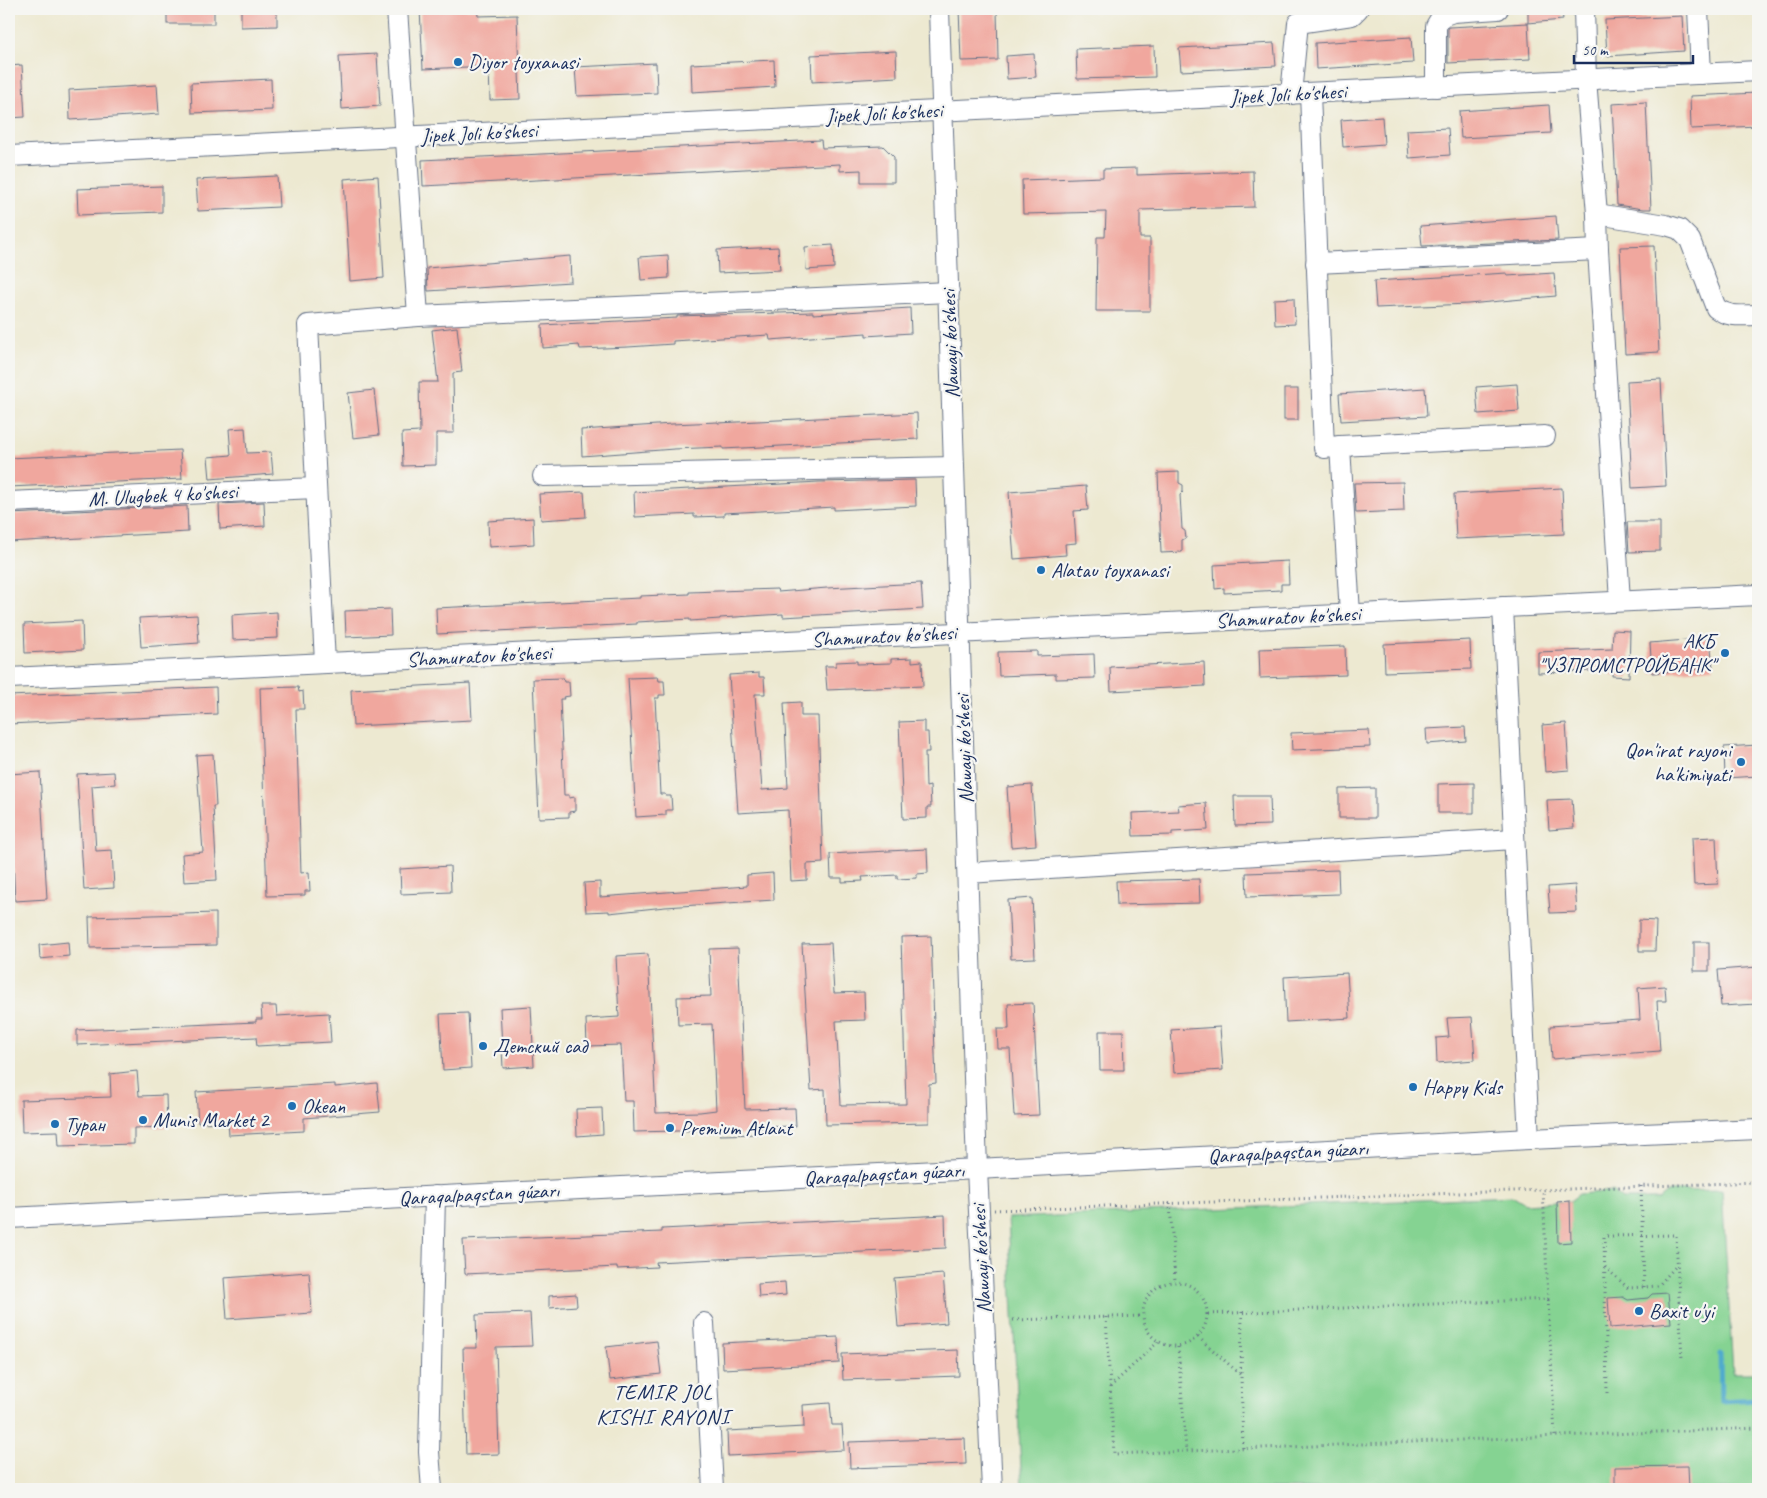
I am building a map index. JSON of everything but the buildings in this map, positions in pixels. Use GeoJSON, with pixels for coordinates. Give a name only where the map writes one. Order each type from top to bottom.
{"type":"FeatureCollection","features":[{"type":"Feature","properties":{"kind":"street"},"geometry":{"type":"LineString","coordinates":[[397,9],[418,316]]}},
{"type":"Feature","properties":{"kind":"street","name":"Nawayi ko'shesi"},"geometry":{"type":"LineString","coordinates":[[939,9],[977,1169],[992,1489]]}},
{"type":"Feature","properties":{"kind":"street"},"geometry":{"type":"LineString","coordinates":[[1358,9],[1352,15],[1296,16],[1300,93],[1316,263],[1324,448],[1545,436]]}},
{"type":"Feature","properties":{"kind":"street"},"geometry":{"type":"LineString","coordinates":[[1436,87],[1436,26],[1442,16],[1454,12],[1498,9]]}},
{"type":"Feature","properties":{"kind":"street"},"geometry":{"type":"LineString","coordinates":[[1584,9],[1586,79],[1597,214],[1620,601]]}},
{"type":"Feature","properties":{"kind":"street"},"geometry":{"type":"LineString","coordinates":[[1698,9],[1701,74]]}},
{"type":"Feature","properties":{"kind":"street","name":"Jipek Joli ko'shesi"},"geometry":{"type":"LineString","coordinates":[[9,156],[1758,71]]}},
{"type":"Feature","properties":{"kind":"street"},"geometry":{"type":"LineString","coordinates":[[1597,214],[1666,225],[1679,229],[1690,240],[1716,308],[1723,313],[1733,316],[1758,315]]}},
{"type":"Feature","properties":{"kind":"street"},"geometry":{"type":"LineString","coordinates":[[1316,263],[1598,250]]}},
{"type":"Feature","properties":{"kind":"street"},"geometry":{"type":"LineString","coordinates":[[325,663],[308,325],[418,316],[949,292]]}},
{"type":"Feature","properties":{"kind":"street"},"geometry":{"type":"LineString","coordinates":[[1340,446],[1350,614]]}},
{"type":"Feature","properties":{"kind":"street"},"geometry":{"type":"LineString","coordinates":[[543,476],[954,467]]}},
{"type":"Feature","properties":{"kind":"street","name":"M. Ulugbek 4 ko'shesi"},"geometry":{"type":"LineString","coordinates":[[9,502],[316,488]]}},
{"type":"Feature","properties":{"kind":"street","name":"Shamuratov ko'shesi"},"geometry":{"type":"LineString","coordinates":[[9,678],[1758,595]]}},
{"type":"Feature","properties":{"kind":"street"},"geometry":{"type":"LineString","coordinates":[[1503,607],[1529,1139]]}},
{"type":"Feature","properties":{"kind":"street"},"geometry":{"type":"LineString","coordinates":[[968,873],[1514,839]]}},
{"type":"Feature","properties":{"kind":"street","name":"Qaraqalpaqstan gúzarı"},"geometry":{"type":"LineString","coordinates":[[9,1218],[1529,1139],[1758,1129]]}},
{"type":"Feature","properties":{"kind":"street"},"geometry":{"type":"LineString","coordinates":[[432,1489],[429,1452],[436,1196]]}},
{"type":"Feature","properties":{"kind":"street"},"geometry":{"type":"LineString","coordinates":[[704,1323],[714,1489]]}},
{"type":"Feature","properties":{"kind":"path"},"geometry":{"type":"LineString","coordinates":[[979,1210],[1758,1182]]}},
{"type":"Feature","properties":{"kind":"path"},"geometry":{"type":"LineString","coordinates":[[1641,1186],[1644,1287]]}},
{"type":"Feature","properties":{"kind":"path"},"geometry":{"type":"LineString","coordinates":[[1543,1190],[1555,1436]]}},
{"type":"Feature","properties":{"kind":"path"},"geometry":{"type":"LineString","coordinates":[[1170,1204],[1175,1281]]}},
{"type":"Feature","properties":{"kind":"path"},"geometry":{"type":"LineString","coordinates":[[1607,1393],[1604,1236],[1676,1235],[1682,1359]]}},
{"type":"Feature","properties":{"kind":"path"},"geometry":{"type":"LineString","coordinates":[[1605,1267],[1628,1288],[1658,1286],[1678,1265]]}},
{"type":"Feature","properties":{"kind":"path"},"geometry":{"type":"LineString","coordinates":[[1175,1281],[1186,1283],[1195,1288],[1202,1296],[1208,1314],[1205,1328],[1198,1337],[1189,1344],[1178,1346],[1168,1346],[1158,1342],[1144,1326],[1142,1316],[1143,1305],[1155,1288],[1175,1281]]}},
{"type":"Feature","properties":{"kind":"path"},"geometry":{"type":"LineString","coordinates":[[1208,1314],[1548,1299]]}},
{"type":"Feature","properties":{"kind":"path"},"geometry":{"type":"LineString","coordinates":[[1242,1312],[1243,1449]]}},
{"type":"Feature","properties":{"kind":"path"},"geometry":{"type":"LineString","coordinates":[[1013,1320],[1142,1316]]}},
{"type":"Feature","properties":{"kind":"path"},"geometry":{"type":"LineString","coordinates":[[1106,1317],[1114,1454],[1758,1428]]}},
{"type":"Feature","properties":{"kind":"path"},"geometry":{"type":"LineString","coordinates":[[1198,1337],[1241,1375]]}},
{"type":"Feature","properties":{"kind":"path"},"geometry":{"type":"LineString","coordinates":[[1110,1387],[1158,1342]]}},
{"type":"Feature","properties":{"kind":"path"},"geometry":{"type":"LineString","coordinates":[[1178,1346],[1186,1451]]}},
{"type":"Feature","properties":{"kind":"green space"},"geometry":{"type":"Polygon","coordinates":[[[1722,1190],[1733,1373],[1758,1373],[1758,1489],[1022,1489],[1008,1218],[1512,1196],[1525,1204],[1570,1201],[1579,1194],[1612,1191],[1622,1199],[1659,1199],[1669,1191],[1722,1190]]]}},
{"type":"Feature","properties":{"kind":"waterway"},"geometry":{"type":"LineString","coordinates":[[1720,1354],[1721,1401],[1758,1399]]}},
{"type":"Feature","properties":{"kind":"place","name":"Diyor toyxanasi"},"geometry":{"type":"Point","coordinates":[458,62]}},
{"type":"Feature","properties":{"kind":"place","name":"Alatau toyxanasi"},"geometry":{"type":"Point","coordinates":[1041,570]}},
{"type":"Feature","properties":{"kind":"place","name":"АКБ \"УЗПРОМСТРОЙБАНК\""},"geometry":{"type":"Point","coordinates":[1725,653]}},
{"type":"Feature","properties":{"kind":"place","name":"Qon'irat rayoni ha'kimiyati"},"geometry":{"type":"Point","coordinates":[1741,762]}},
{"type":"Feature","properties":{"kind":"place","name":"Детский сад"},"geometry":{"type":"Point","coordinates":[483,1046]}},
{"type":"Feature","properties":{"kind":"place","name":"Happy Kids"},"geometry":{"type":"Point","coordinates":[1413,1087]}},
{"type":"Feature","properties":{"kind":"place","name":"Okean"},"geometry":{"type":"Point","coordinates":[292,1106]}},
{"type":"Feature","properties":{"kind":"place","name":"Munis Market 2"},"geometry":{"type":"Point","coordinates":[143,1120]}},
{"type":"Feature","properties":{"kind":"place","name":"Туран"},"geometry":{"type":"Point","coordinates":[55,1124]}},
{"type":"Feature","properties":{"kind":"place","name":"Premium Atlant"},"geometry":{"type":"Point","coordinates":[670,1128]}},
{"type":"Feature","properties":{"kind":"place","name":"Baxit u'yi"},"geometry":{"type":"Point","coordinates":[1639,1311]}},
{"type":"Feature","properties":{"kind":"district","name":"TEMIR JOL KISHI RAYONI"},"geometry":{"type":"Point","coordinates":[663,1404]}}]}
